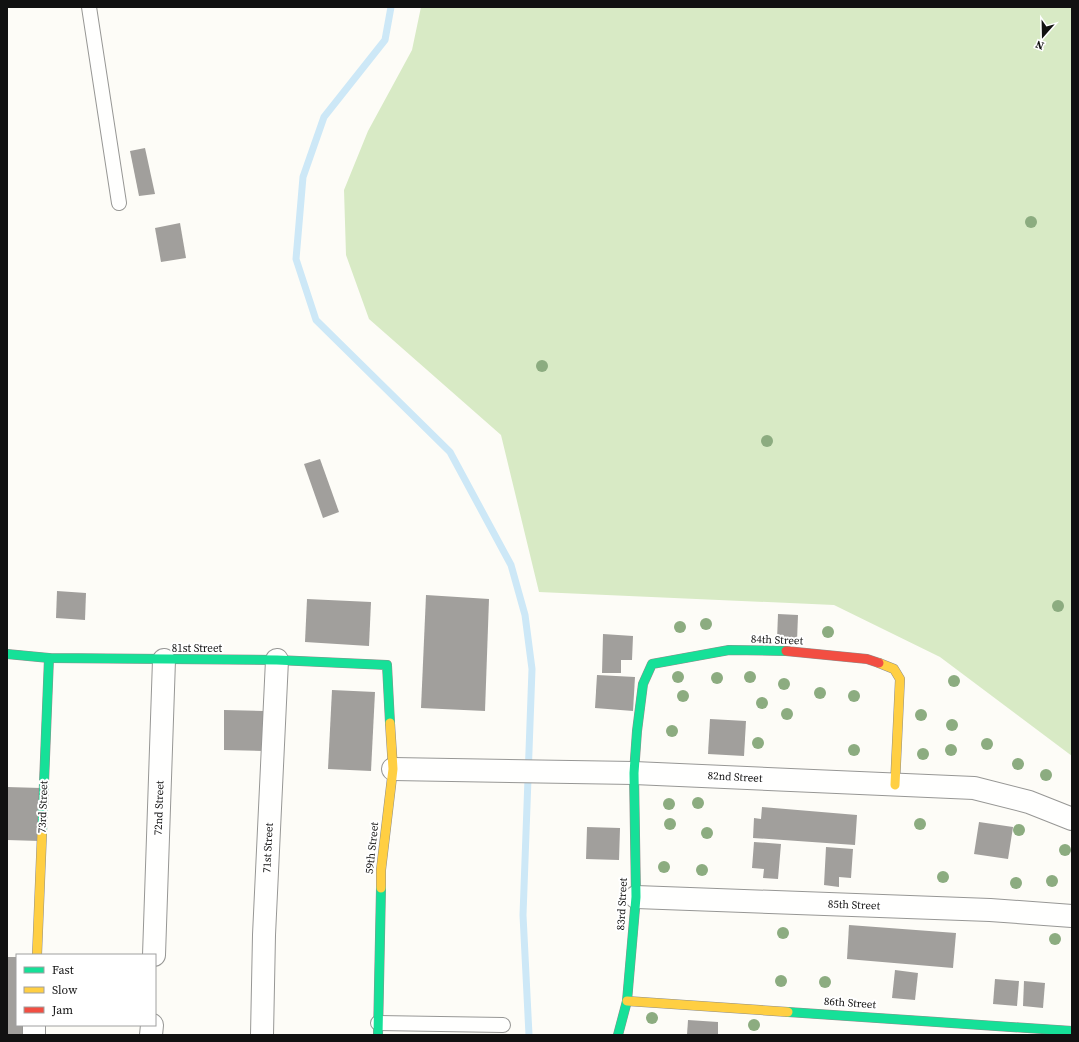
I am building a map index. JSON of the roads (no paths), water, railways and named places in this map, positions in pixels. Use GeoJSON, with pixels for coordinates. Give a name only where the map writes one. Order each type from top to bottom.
{"type":"FeatureCollection","features":[{"type":"Feature","properties":{"kind":"street","name":"84th Street"},"geometry":{"type":"LineString","coordinates":[[634,772],[643,684],[652,664],[729,650],[792,651],[867,659],[894,669],[900,679],[896,785]]}},
{"type":"Feature","properties":{"kind":"street","name":"81st Street"},"geometry":{"type":"LineString","coordinates":[[7,654],[49,658],[277,660],[386,665]]}},
{"type":"Feature","properties":{"kind":"street","name":"73rd Street"},"geometry":{"type":"LineString","coordinates":[[37,954],[49,658]]}},
{"type":"Feature","properties":{"kind":"street","name":"72nd Street"},"geometry":{"type":"LineString","coordinates":[[154,954],[164,660]]}},
{"type":"Feature","properties":{"kind":"street","name":"71st Street"},"geometry":{"type":"LineString","coordinates":[[262,1035],[265,927],[277,660]]}},
{"type":"Feature","properties":{"kind":"street","name":"59th Street"},"geometry":{"type":"LineString","coordinates":[[378,1029],[380,870],[394,769],[386,665]]}},
{"type":"Feature","properties":{"kind":"street","name":"82nd Street"},"geometry":{"type":"LineString","coordinates":[[394,769],[634,772],[974,788],[1029,802],[1072,819]]}},
{"type":"Feature","properties":{"kind":"street","name":"83rd Street"},"geometry":{"type":"LineString","coordinates":[[618,1035],[627,1001],[636,897],[634,772]]}},
{"type":"Feature","properties":{"kind":"street","name":"85th Street"},"geometry":{"type":"LineString","coordinates":[[636,897],[990,910],[1072,916]]}},
{"type":"Feature","properties":{"kind":"street","name":"86th Street"},"geometry":{"type":"LineString","coordinates":[[627,1001],[1072,1031]]}},
{"type":"Feature","properties":{"kind":"lane"},"geometry":{"type":"LineString","coordinates":[[89,7],[119,203]]}},
{"type":"Feature","properties":{"kind":"lane"},"geometry":{"type":"LineString","coordinates":[[378,1029],[503,1025]]}},
{"type":"Feature","properties":{"kind":"waterway"},"geometry":{"type":"LineString","coordinates":[[391,7],[385,40],[324,117],[303,177],[296,259],[316,320],[450,452],[511,565],[525,615],[532,669],[523,915],[529,1035]]}}]}
